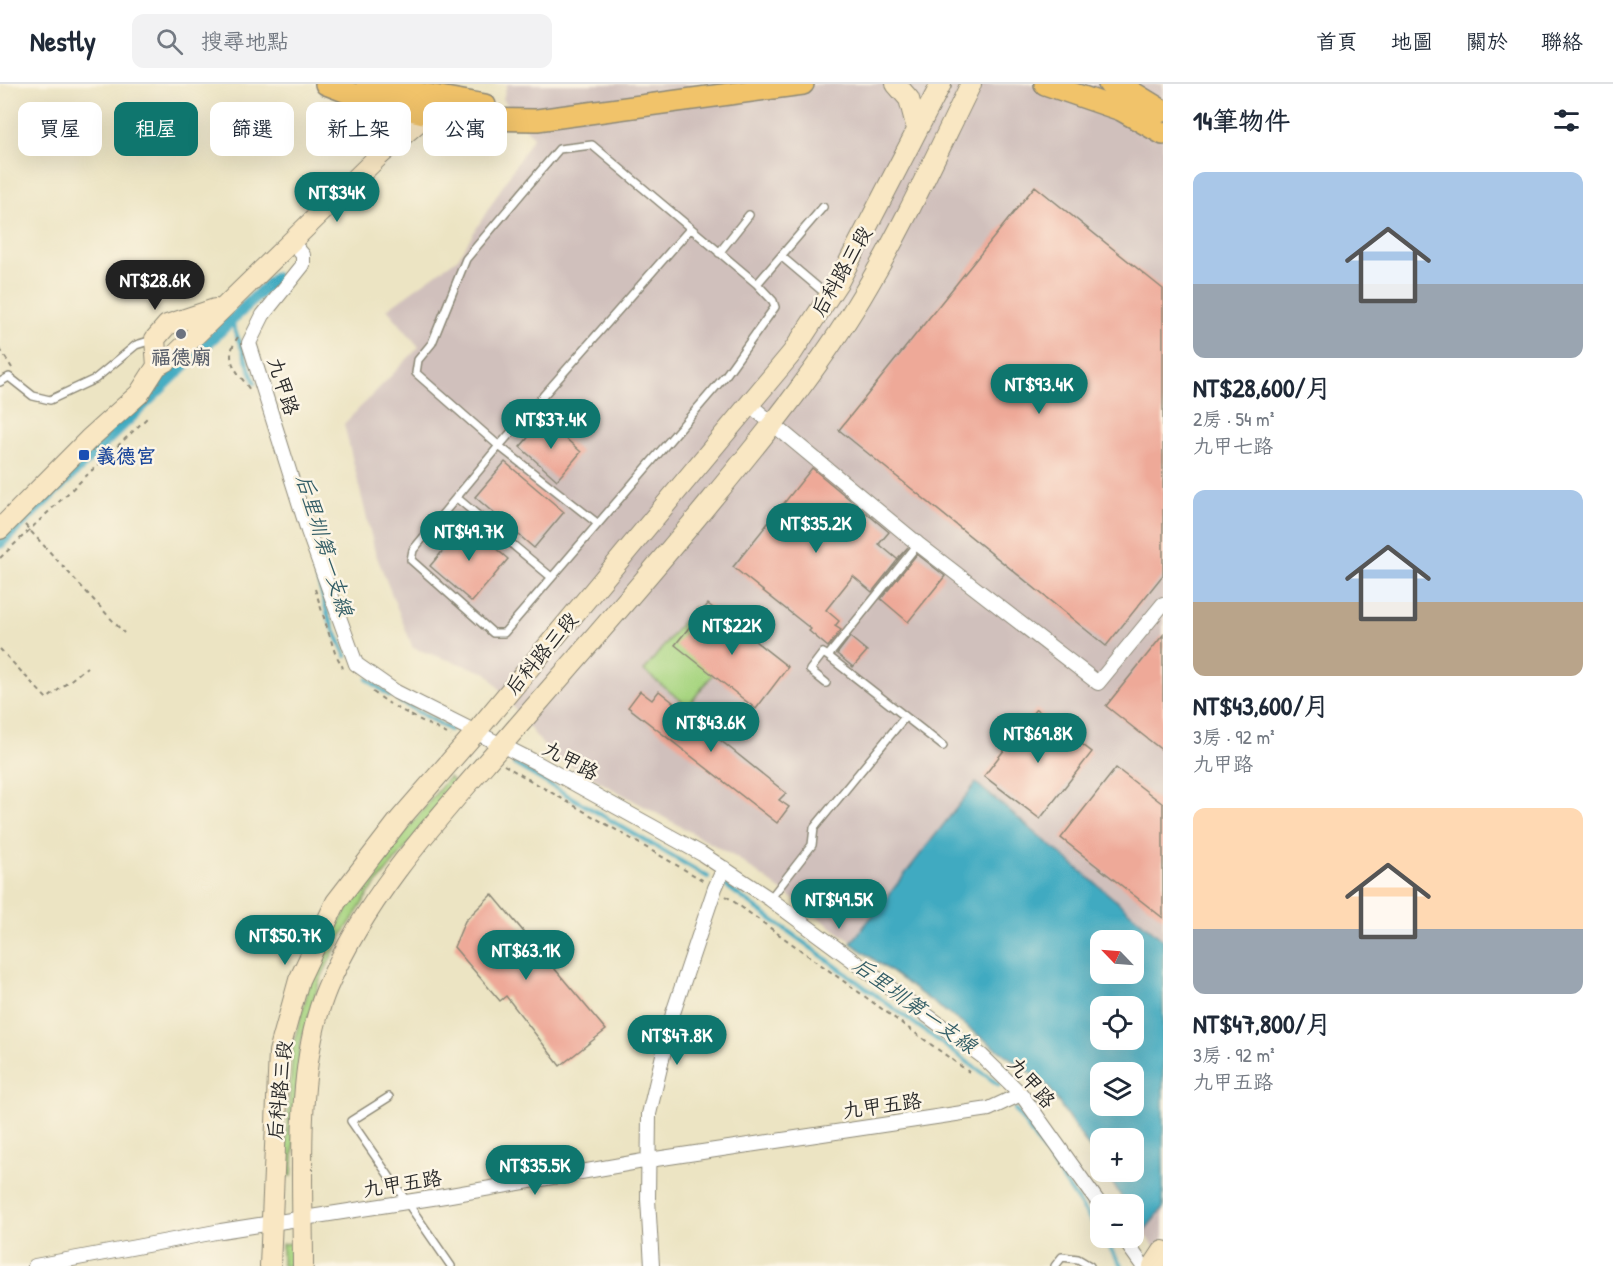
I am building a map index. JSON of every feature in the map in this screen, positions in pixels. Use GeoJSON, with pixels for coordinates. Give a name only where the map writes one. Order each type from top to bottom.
{"type":"FeatureCollection","features":[{"type":"Feature","properties":{"kind":"main road"},"geometry":{"type":"LineString","coordinates":[[326,84],[368,100],[423,113]]}},
{"type":"Feature","properties":{"kind":"main road"},"geometry":{"type":"LineString","coordinates":[[367,84],[448,92],[472,105],[535,106],[699,84]]}},
{"type":"Feature","properties":{"kind":"main road"},"geometry":{"type":"LineString","coordinates":[[507,119],[537,120],[803,84]]}},
{"type":"Feature","properties":{"kind":"main road"},"geometry":{"type":"LineString","coordinates":[[1045,84],[1121,111],[1163,134]]}},
{"type":"Feature","properties":{"kind":"main road"},"geometry":{"type":"LineString","coordinates":[[1109,84],[1132,92],[1163,111]]}},
{"type":"Feature","properties":{"kind":"street"},"geometry":{"type":"LineString","coordinates":[[896,84],[909,99],[917,129]]}},
{"type":"Feature","properties":{"kind":"street","name":"后科路三段"},"geometry":{"type":"LineString","coordinates":[[270,1266],[279,1052],[299,980],[336,902],[400,819],[475,733],[792,353],[829,296],[941,84]]}},
{"type":"Feature","properties":{"kind":"street","name":"后科路三段"},"geometry":{"type":"LineString","coordinates":[[303,1266],[303,1130],[308,1064],[326,991],[360,920],[420,838],[711,501],[772,424],[862,296],[916,195],[971,84]]}},
{"type":"Feature","properties":{"kind":"street"},"geometry":{"type":"LineString","coordinates":[[0,529],[89,439],[140,394],[158,366],[173,357],[291,241],[423,119]]}},
{"type":"Feature","properties":{"kind":"street","name":"九甲路"},"geometry":{"type":"LineString","coordinates":[[291,241],[303,255],[303,265],[263,315],[249,343],[308,531],[356,664],[396,692],[501,745],[724,868],[770,899],[982,1056],[1021,1094],[1092,1194]]}},
{"type":"Feature","properties":{"kind":"street"},"geometry":{"type":"LineString","coordinates":[[158,366],[155,339],[167,325],[222,307]]}},
{"type":"Feature","properties":{"kind":"street"},"geometry":{"type":"LineString","coordinates":[[750,405],[918,544],[1098,683],[1163,604]]}},
{"type":"Feature","properties":{"kind":"street"},"geometry":{"type":"LineString","coordinates":[[652,1266],[649,1114],[673,1013],[715,888],[724,868]]}},
{"type":"Feature","properties":{"kind":"street","name":"九甲五路"},"geometry":{"type":"LineString","coordinates":[[35,1266],[649,1160],[988,1109],[1021,1094]]}},
{"type":"Feature","properties":{"kind":"street"},"geometry":{"type":"LineString","coordinates":[[1130,1248],[1143,1266]]}},
{"type":"Feature","properties":{"kind":"street"},"geometry":{"type":"LineString","coordinates":[[1155,1266],[1163,1251]]}},
{"type":"Feature","properties":{"kind":"street"},"geometry":{"type":"LineString","coordinates":[[1155,1266],[1163,1260]]}},
{"type":"Feature","properties":{"kind":"lane"},"geometry":{"type":"LineString","coordinates":[[597,523],[499,446],[416,373],[418,360],[432,343],[466,259],[559,149],[592,145],[757,284],[773,301],[775,307],[726,375],[597,523],[550,576],[504,633],[493,633],[411,560],[414,550],[499,446],[690,229]]}},
{"type":"Feature","properties":{"kind":"lane"},"geometry":{"type":"LineString","coordinates":[[757,284],[823,207]]}},
{"type":"Feature","properties":{"kind":"lane"},"geometry":{"type":"LineString","coordinates":[[719,253],[749,216]]}},
{"type":"Feature","properties":{"kind":"lane"},"geometry":{"type":"LineString","coordinates":[[781,256],[829,296]]}},
{"type":"Feature","properties":{"kind":"lane"},"geometry":{"type":"LineString","coordinates":[[0,382],[9,377],[33,396],[50,400],[95,379],[136,345],[155,339]]}},
{"type":"Feature","properties":{"kind":"lane"},"geometry":{"type":"LineString","coordinates":[[457,498],[550,576]]}},
{"type":"Feature","properties":{"kind":"lane"},"geometry":{"type":"LineString","coordinates":[[828,656],[918,544]]}},
{"type":"Feature","properties":{"kind":"lane"},"geometry":{"type":"LineString","coordinates":[[826,684],[810,670],[823,654],[943,746]]}},
{"type":"Feature","properties":{"kind":"lane"},"geometry":{"type":"LineString","coordinates":[[770,899],[812,845],[814,828],[905,717]]}},
{"type":"Feature","properties":{"kind":"lane"},"geometry":{"type":"LineString","coordinates":[[389,1097],[351,1121],[451,1266]]}},
{"type":"Feature","properties":{"kind":"lane"},"geometry":{"type":"LineString","coordinates":[[1055,1266],[1062,1257],[1078,1258],[1090,1266]]}},
{"type":"Feature","properties":{"kind":"path"},"geometry":{"type":"LineString","coordinates":[[0,349],[8,357],[18,385]]}},
{"type":"Feature","properties":{"kind":"path"},"geometry":{"type":"LineString","coordinates":[[0,558],[147,418]]}},
{"type":"Feature","properties":{"kind":"path"},"geometry":{"type":"LineString","coordinates":[[15,514],[124,633]]}},
{"type":"Feature","properties":{"kind":"path"},"geometry":{"type":"LineString","coordinates":[[0,649],[47,699],[87,667]]}},
{"type":"Feature","properties":{"kind":"shaded area"},"geometry":{"type":"Polygon","coordinates":[[[507,84],[1163,84],[1163,1260],[1144,1231],[1144,1194],[1119,1194],[1112,1182],[1144,1182],[1144,1128],[1090,1128],[1090,1150],[1047,1085],[737,858],[550,754],[487,673],[413,648],[375,552],[344,424],[419,347],[387,309],[458,258],[533,137],[503,99],[507,84]]]}},
{"type":"Feature","properties":{"kind":"green space"},"geometry":{"type":"Polygon","coordinates":[[[694,607],[738,642],[688,706],[644,671],[694,607]]]}},
{"type":"Feature","properties":{"kind":"green space"},"geometry":{"type":"Polygon","coordinates":[[[449,777],[457,785],[369,893],[341,937],[320,980],[300,1045],[292,1176],[284,1175],[293,1045],[311,979],[332,935],[358,891],[449,777]]]}},
{"type":"Feature","properties":{"kind":"green space"},"geometry":{"type":"Polygon","coordinates":[[[295,1243],[295,1266],[282,1266],[282,1244],[295,1243]]]}},
{"type":"Feature","properties":{"kind":"water"},"geometry":{"type":"Polygon","coordinates":[[[976,783],[1163,940],[1163,1208],[1144,1231],[1144,1194],[1119,1194],[1112,1182],[1144,1182],[1144,1128],[1090,1128],[1090,1150],[1047,1085],[851,943],[976,783]]]}},
{"type":"Feature","properties":{"kind":"building"},"geometry":{"type":"Polygon","coordinates":[[[1035,186],[1163,289],[1163,575],[1106,646],[839,430],[1035,186]]]}},
{"type":"Feature","properties":{"kind":"building"},"geometry":{"type":"Polygon","coordinates":[[[544,419],[581,452],[557,480],[520,447],[544,419]]]}},
{"type":"Feature","properties":{"kind":"building"},"geometry":{"type":"Polygon","coordinates":[[[505,462],[564,512],[534,548],[475,497],[505,462]]]}},
{"type":"Feature","properties":{"kind":"building"},"geometry":{"type":"Polygon","coordinates":[[[812,468],[889,532],[879,544],[897,559],[908,547],[872,592],[853,576],[826,610],[839,621],[835,626],[841,630],[828,647],[809,631],[811,629],[733,567],[812,468]]]}},
{"type":"Feature","properties":{"kind":"building"},"geometry":{"type":"Polygon","coordinates":[[[466,523],[508,559],[472,602],[430,566],[466,523]]]}},
{"type":"Feature","properties":{"kind":"building"},"geometry":{"type":"Polygon","coordinates":[[[917,554],[945,576],[908,622],[881,599],[917,554]]]}},
{"type":"Feature","properties":{"kind":"building"},"geometry":{"type":"Polygon","coordinates":[[[708,604],[788,667],[756,709],[675,645],[708,604]]]}},
{"type":"Feature","properties":{"kind":"building"},"geometry":{"type":"Polygon","coordinates":[[[1163,635],[1163,751],[1106,706],[1163,635]]]}},
{"type":"Feature","properties":{"kind":"building"},"geometry":{"type":"Polygon","coordinates":[[[850,637],[867,651],[853,667],[837,654],[850,637]]]}},
{"type":"Feature","properties":{"kind":"building"},"geometry":{"type":"Polygon","coordinates":[[[640,691],[652,700],[659,691],[786,793],[779,800],[789,807],[777,823],[628,707],[640,691]]]}},
{"type":"Feature","properties":{"kind":"building"},"geometry":{"type":"Polygon","coordinates":[[[1036,709],[1092,752],[1040,819],[984,776],[1036,709]]]}},
{"type":"Feature","properties":{"kind":"building"},"geometry":{"type":"Polygon","coordinates":[[[1116,768],[1163,804],[1163,918],[1061,838],[1116,768]]]}},
{"type":"Feature","properties":{"kind":"building"},"geometry":{"type":"Polygon","coordinates":[[[492,894],[606,1030],[560,1066],[506,996],[500,1001],[454,947],[465,921],[492,894]]]}},
{"type":"Feature","properties":{"kind":"waterway"},"geometry":{"type":"LineString","coordinates":[[0,543],[275,278]]}},
{"type":"Feature","properties":{"kind":"waterway","name":"后里圳第一支線"},"geometry":{"type":"LineString","coordinates":[[231,320],[255,383]]}},
{"type":"Feature","properties":{"kind":"waterway","name":"后里圳第一支線"},"geometry":{"type":"LineString","coordinates":[[316,573],[329,619],[346,656]]}},
{"type":"Feature","properties":{"kind":"waterway","name":"后里圳第一支線"},"geometry":{"type":"LineString","coordinates":[[367,679],[390,696]]}},
{"type":"Feature","properties":{"kind":"waterway","name":"后里圳第一支線"},"geometry":{"type":"LineString","coordinates":[[399,701],[450,730]]}},
{"type":"Feature","properties":{"kind":"waterway","name":"后里圳第一支線"},"geometry":{"type":"LineString","coordinates":[[514,764],[708,877]]}},
{"type":"Feature","properties":{"kind":"waterway","name":"后里圳第一支線"},"geometry":{"type":"LineString","coordinates":[[726,886],[999,1085]]}},
{"type":"Feature","properties":{"kind":"waterway","name":"后里圳第一支線"},"geometry":{"type":"LineString","coordinates":[[1015,1109],[1090,1219]]}},
{"type":"Feature","properties":{"kind":"waterway","name":"后里圳第一支線"},"geometry":{"type":"LineString","coordinates":[[1110,1248],[1122,1266]]}},
{"type":"Feature","properties":{"kind":"place","name":"福德廟"},"geometry":{"type":"Point","coordinates":[181,334]}},
{"type":"Feature","properties":{"kind":"place","name":"義德宮"},"geometry":{"type":"Point","coordinates":[84,455]}}]}
